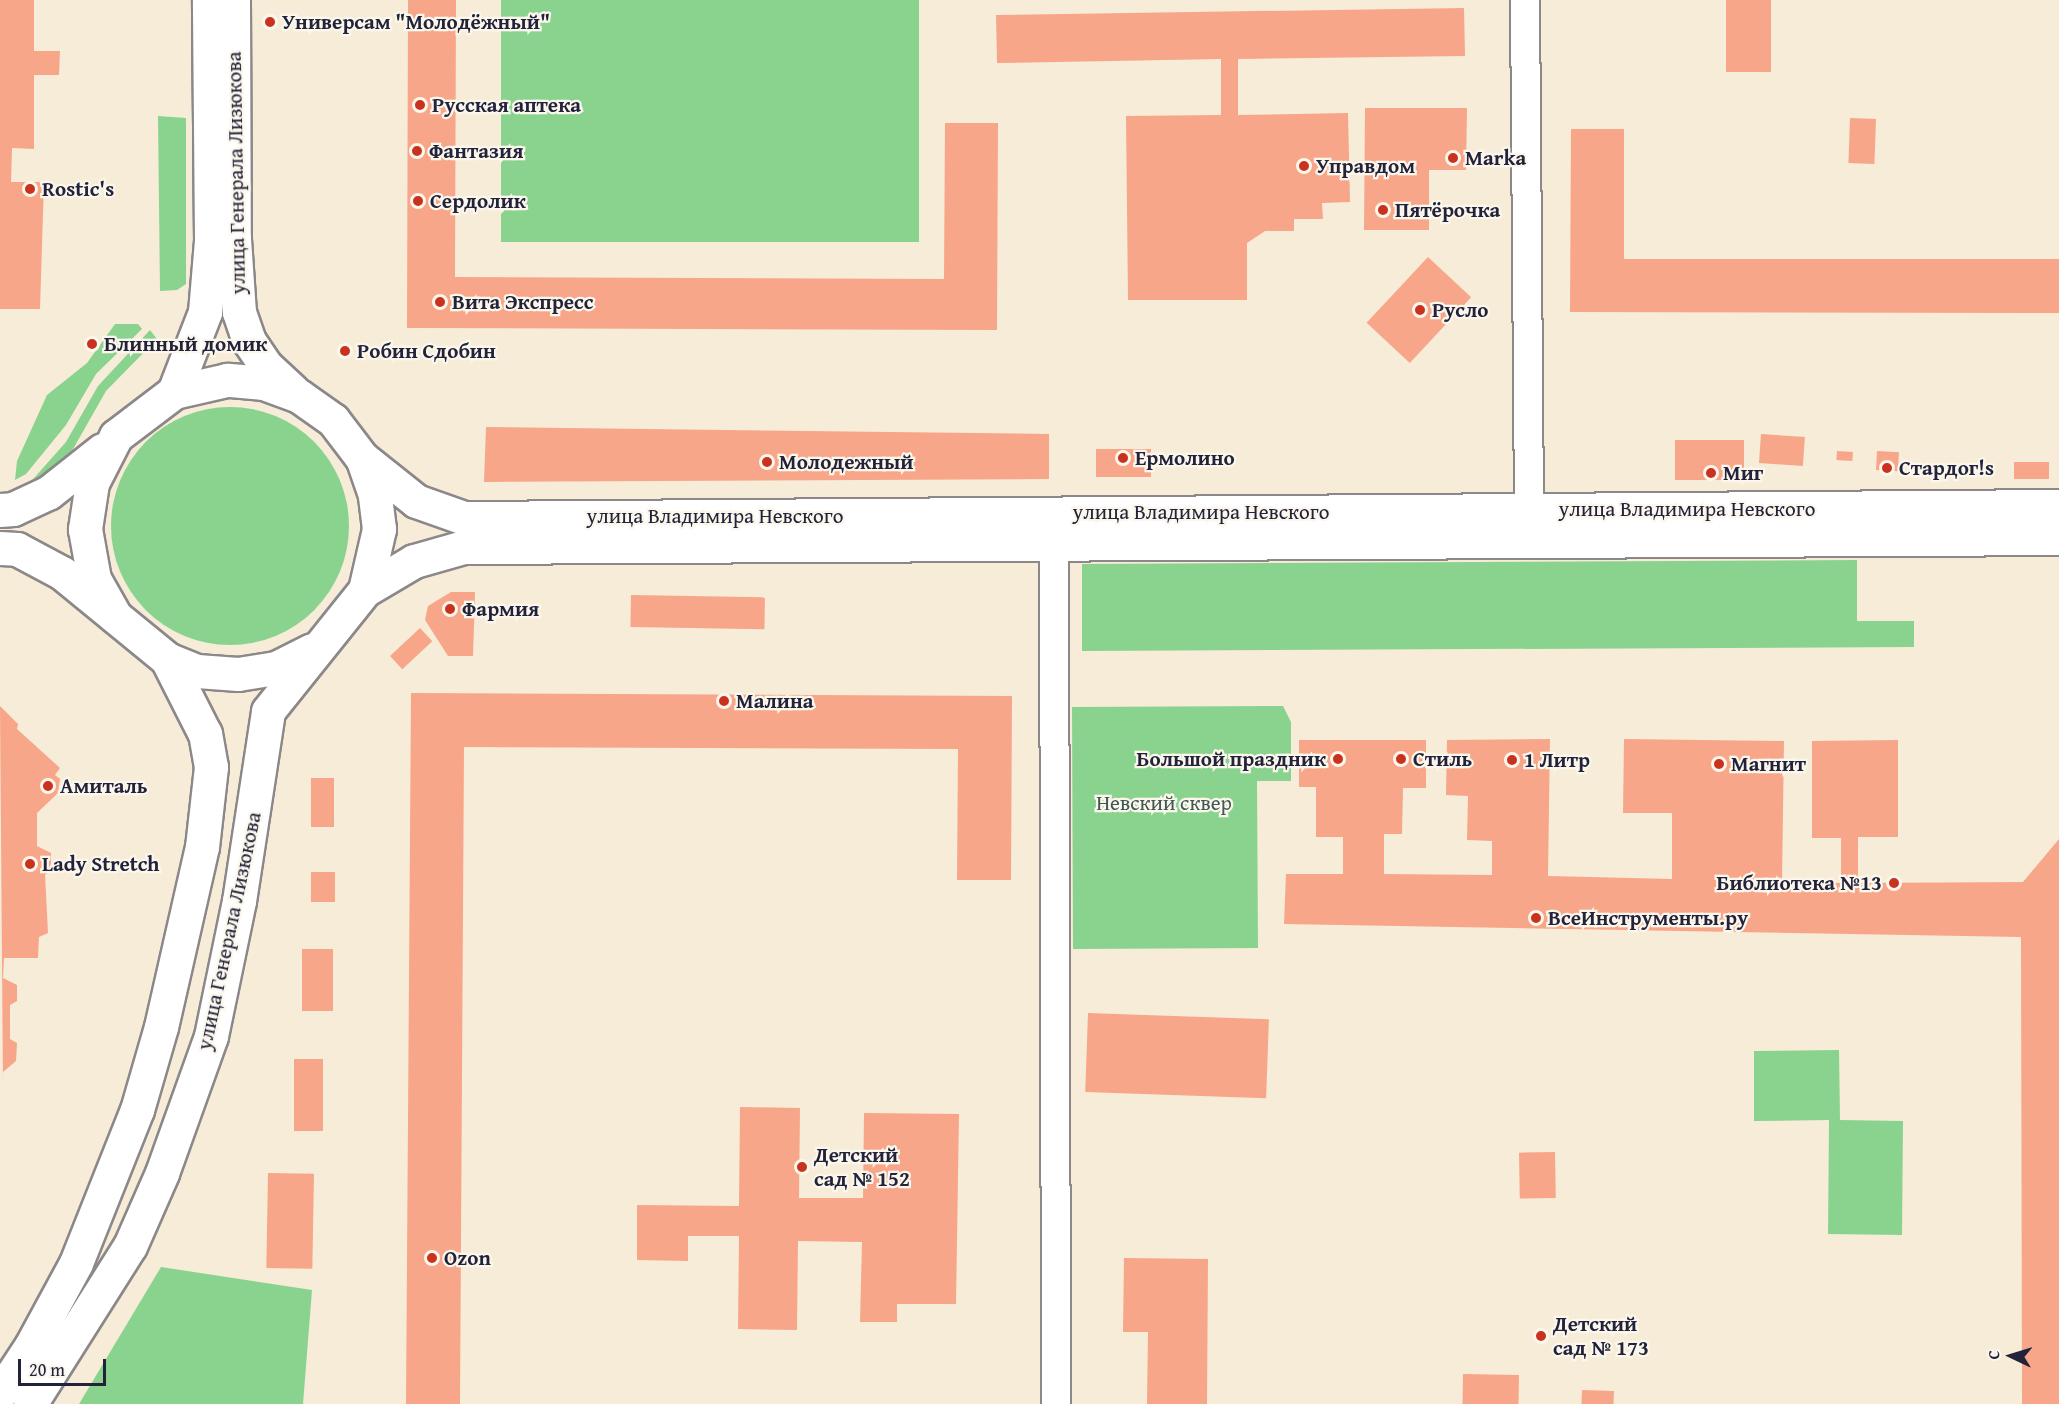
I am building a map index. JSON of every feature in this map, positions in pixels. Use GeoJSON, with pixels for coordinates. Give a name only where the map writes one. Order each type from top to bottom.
{"type":"FeatureCollection","features":[{"type":"Feature","properties":{"kind":"street","name":"улица Генерала Лизюкова"},"geometry":{"type":"LineString","coordinates":[[174,392],[205,312],[210,240],[209,0]]}},
{"type":"Feature","properties":{"kind":"street","name":"улица Генерала Лизюкова"},"geometry":{"type":"LineString","coordinates":[[233,0],[234,239],[239,312],[249,341],[265,365],[299,396]]}},
{"type":"Feature","properties":{"kind":"street"},"geometry":{"type":"LineString","coordinates":[[1525,0],[1529,510]]}},
{"type":"Feature","properties":{"kind":"street"},"geometry":{"type":"LineString","coordinates":[[0,510],[13,509],[48,493],[116,436],[174,392],[227,380],[264,383],[299,396],[333,420],[362,458],[375,495],[379,529],[365,590]]}},
{"type":"Feature","properties":{"kind":"street"},"geometry":{"type":"LineString","coordinates":[[115,616],[94,579],[85,529],[92,483],[116,436]]}},
{"type":"Feature","properties":{"kind":"street","name":"улица Владимира Невского"},"geometry":{"type":"LineString","coordinates":[[362,458],[416,501],[464,518],[1054,529],[2059,538]]}},
{"type":"Feature","properties":{"kind":"street","name":"улица Владимира Невского"},"geometry":{"type":"LineString","coordinates":[[365,590],[414,561],[463,547],[1054,529],[1529,510],[2059,506]]}},
{"type":"Feature","properties":{"kind":"street"},"geometry":{"type":"LineString","coordinates":[[1054,529],[1056,1404]]}},
{"type":"Feature","properties":{"kind":"street"},"geometry":{"type":"LineString","coordinates":[[0,548],[17,549],[62,573],[167,659],[197,671],[238,674],[276,668],[316,648]]}},
{"type":"Feature","properties":{"kind":"street","name":"улица Генерала Лизюкова"},"geometry":{"type":"LineString","coordinates":[[30,1404],[130,1246],[162,1173],[211,1036],[239,901],[268,711],[316,648],[365,590]]}},
{"type":"Feature","properties":{"kind":"street","name":"улица Генерала Лизюкова"},"geometry":{"type":"LineString","coordinates":[[0,1393],[31,1346],[76,1263],[137,1110],[164,1016],[202,848],[211,766],[205,734],[167,659]]}},
{"type":"Feature","properties":{"kind":"green space"},"geometry":{"type":"Polygon","coordinates":[[[501,0],[919,0],[919,242],[501,242],[501,0]]]}},
{"type":"Feature","properties":{"kind":"green space"},"geometry":{"type":"Polygon","coordinates":[[[158,116],[186,118],[186,284],[177,290],[160,291],[158,116]]]}},
{"type":"Feature","properties":{"kind":"green space"},"geometry":{"type":"Polygon","coordinates":[[[115,324],[138,324],[142,329],[96,374],[66,425],[26,474],[15,480],[17,461],[47,395],[87,363],[115,324]]]}},
{"type":"Feature","properties":{"kind":"green space"},"geometry":{"type":"Polygon","coordinates":[[[150,330],[157,339],[106,391],[64,465],[27,486],[66,442],[98,386],[150,330]]]}},
{"type":"Feature","properties":{"kind":"green space"},"geometry":{"type":"Polygon","coordinates":[[[230,407],[275,416],[296,427],[314,442],[329,460],[340,481],[349,526],[340,571],[329,592],[314,610],[296,625],[275,636],[230,645],[185,636],[164,625],[146,610],[131,592],[120,571],[111,526],[120,481],[131,460],[146,442],[164,427],[185,416],[230,407]]]}},
{"type":"Feature","properties":{"kind":"green space"},"geometry":{"type":"Polygon","coordinates":[[[1857,560],[1857,621],[1914,621],[1914,647],[1082,651],[1082,564],[1857,560]]]}},
{"type":"Feature","properties":{"kind":"green space","name":"Невский сквер"},"geometry":{"type":"Polygon","coordinates":[[[1283,706],[1291,722],[1291,781],[1257,781],[1258,948],[1073,949],[1072,707],[1283,706]]]}},
{"type":"Feature","properties":{"kind":"green space"},"geometry":{"type":"Polygon","coordinates":[[[1839,1050],[1840,1120],[1903,1121],[1902,1235],[1828,1234],[1829,1120],[1754,1121],[1754,1051],[1839,1050]]]}},
{"type":"Feature","properties":{"kind":"green space"},"geometry":{"type":"Polygon","coordinates":[[[161,1267],[312,1290],[303,1404],[79,1404],[161,1267]]]}},
{"type":"Feature","properties":{"kind":"building"},"geometry":{"type":"Polygon","coordinates":[[[0,0],[34,0],[34,51],[60,51],[59,75],[34,75],[34,149],[12,148],[11,182],[44,182],[40,309],[0,309],[0,0]]]}},
{"type":"Feature","properties":{"kind":"building"},"geometry":{"type":"Polygon","coordinates":[[[408,0],[456,0],[455,277],[944,279],[945,123],[998,123],[997,330],[407,328],[408,0]]]}},
{"type":"Feature","properties":{"kind":"building"},"geometry":{"type":"Polygon","coordinates":[[[1726,0],[1771,0],[1771,72],[1726,72],[1726,0]]]}},
{"type":"Feature","properties":{"kind":"building"},"geometry":{"type":"Polygon","coordinates":[[[1464,8],[1465,56],[1238,59],[1238,115],[1348,113],[1350,202],[1322,203],[1323,219],[1294,219],[1294,231],[1265,231],[1247,243],[1247,300],[1128,300],[1126,116],[1221,115],[1221,59],[997,63],[996,15],[1464,8]]]}},
{"type":"Feature","properties":{"kind":"building"},"geometry":{"type":"Polygon","coordinates":[[[1365,108],[1467,108],[1466,170],[1429,170],[1429,230],[1364,230],[1365,108]]]}},
{"type":"Feature","properties":{"kind":"building"},"geometry":{"type":"Polygon","coordinates":[[[1850,118],[1876,119],[1874,164],[1848,163],[1850,118]]]}},
{"type":"Feature","properties":{"kind":"building"},"geometry":{"type":"Polygon","coordinates":[[[1571,129],[1624,129],[1624,259],[2059,259],[2059,313],[1570,312],[1571,129]]]}},
{"type":"Feature","properties":{"kind":"building","name":"Русло"},"geometry":{"type":"Polygon","coordinates":[[[1428,257],[1471,297],[1410,363],[1367,323],[1428,257]]]}},
{"type":"Feature","properties":{"kind":"building","name":"Молодежный"},"geometry":{"type":"Polygon","coordinates":[[[486,427],[1049,434],[1049,479],[484,482],[486,427]]]}},
{"type":"Feature","properties":{"kind":"building"},"geometry":{"type":"Polygon","coordinates":[[[1761,434],[1805,437],[1803,466],[1759,463],[1761,434]]]}},
{"type":"Feature","properties":{"kind":"building"},"geometry":{"type":"Polygon","coordinates":[[[1675,440],[1744,440],[1744,480],[1675,480],[1675,440]]]}},
{"type":"Feature","properties":{"kind":"building"},"geometry":{"type":"Polygon","coordinates":[[[1096,449],[1151,449],[1151,477],[1096,477],[1096,449]]]}},
{"type":"Feature","properties":{"kind":"building"},"geometry":{"type":"Polygon","coordinates":[[[1837,451],[1853,452],[1852,461],[1836,460],[1837,451]]]}},
{"type":"Feature","properties":{"kind":"building"},"geometry":{"type":"Polygon","coordinates":[[[1877,451],[1899,452],[1898,471],[1876,470],[1877,451]]]}},
{"type":"Feature","properties":{"kind":"building"},"geometry":{"type":"Polygon","coordinates":[[[2014,462],[2049,462],[2049,479],[2014,479],[2014,462]]]}},
{"type":"Feature","properties":{"kind":"building"},"geometry":{"type":"Polygon","coordinates":[[[451,592],[475,592],[473,656],[448,656],[425,620],[428,606],[451,592]]]}},
{"type":"Feature","properties":{"kind":"building"},"geometry":{"type":"Polygon","coordinates":[[[631,595],[765,597],[764,629],[630,627],[631,595]]]}},
{"type":"Feature","properties":{"kind":"building"},"geometry":{"type":"Polygon","coordinates":[[[420,628],[432,641],[402,669],[390,656],[420,628]]]}},
{"type":"Feature","properties":{"kind":"building"},"geometry":{"type":"Polygon","coordinates":[[[411,693],[1012,696],[1011,880],[957,880],[958,749],[464,747],[460,1404],[406,1404],[411,693]]]}},
{"type":"Feature","properties":{"kind":"building"},"geometry":{"type":"Polygon","coordinates":[[[0,706],[18,724],[17,729],[60,768],[55,775],[60,779],[58,793],[37,813],[37,846],[51,853],[51,870],[45,875],[48,933],[39,937],[38,958],[4,958],[3,978],[17,985],[17,1001],[10,1005],[10,1039],[17,1043],[16,1061],[3,1072],[3,1088],[0,706]]]}},
{"type":"Feature","properties":{"kind":"building"},"geometry":{"type":"Polygon","coordinates":[[[1550,739],[1548,876],[1672,879],[1672,813],[1623,813],[1624,739],[1784,741],[1782,881],[1841,883],[1841,838],[1812,838],[1812,741],[1898,740],[1898,837],[1858,837],[1858,883],[2023,882],[2059,839],[2059,1404],[2022,1404],[2021,937],[1284,924],[1286,874],[1343,874],[1343,837],[1316,837],[1316,787],[1299,787],[1299,740],[1426,740],[1426,788],[1403,788],[1402,834],[1384,834],[1384,874],[1492,875],[1492,841],[1467,840],[1468,796],[1446,795],[1447,740],[1550,739]]]}},
{"type":"Feature","properties":{"kind":"building"},"geometry":{"type":"Polygon","coordinates":[[[311,778],[334,778],[334,827],[311,827],[311,778]]]}},
{"type":"Feature","properties":{"kind":"building"},"geometry":{"type":"Polygon","coordinates":[[[311,872],[335,872],[335,902],[311,902],[311,872]]]}},
{"type":"Feature","properties":{"kind":"building"},"geometry":{"type":"Polygon","coordinates":[[[302,949],[333,949],[333,1011],[302,1011],[302,949]]]}},
{"type":"Feature","properties":{"kind":"building"},"geometry":{"type":"Polygon","coordinates":[[[1088,1013],[1269,1019],[1266,1098],[1085,1092],[1088,1013]]]}},
{"type":"Feature","properties":{"kind":"building"},"geometry":{"type":"Polygon","coordinates":[[[294,1059],[323,1059],[323,1131],[294,1131],[294,1059]]]}},
{"type":"Feature","properties":{"kind":"building"},"geometry":{"type":"Polygon","coordinates":[[[740,1107],[800,1108],[799,1198],[863,1198],[864,1113],[959,1114],[956,1304],[897,1304],[897,1322],[860,1322],[862,1242],[798,1241],[797,1330],[738,1329],[739,1236],[688,1236],[688,1261],[637,1260],[637,1205],[739,1206],[740,1107]]]}},
{"type":"Feature","properties":{"kind":"building"},"geometry":{"type":"Polygon","coordinates":[[[1555,1152],[1556,1198],[1520,1199],[1519,1153],[1555,1152]]]}},
{"type":"Feature","properties":{"kind":"building"},"geometry":{"type":"Polygon","coordinates":[[[268,1173],[314,1174],[312,1269],[266,1268],[268,1173]]]}},
{"type":"Feature","properties":{"kind":"building"},"geometry":{"type":"Polygon","coordinates":[[[1124,1258],[1208,1259],[1207,1404],[1147,1404],[1148,1332],[1123,1332],[1124,1258]]]}},
{"type":"Feature","properties":{"kind":"building"},"geometry":{"type":"Polygon","coordinates":[[[1463,1374],[1519,1375],[1518,1404],[1462,1404],[1463,1374]]]}},
{"type":"Feature","properties":{"kind":"building"},"geometry":{"type":"Polygon","coordinates":[[[1582,1390],[1614,1391],[1614,1404],[1582,1404],[1582,1390]]]}},
{"type":"Feature","properties":{"kind":"place","name":"Универсам \"Молодёжный\""},"geometry":{"type":"Point","coordinates":[270,22]}},
{"type":"Feature","properties":{"kind":"place","name":"Русская аптека"},"geometry":{"type":"Point","coordinates":[420,105]}},
{"type":"Feature","properties":{"kind":"place","name":"Фантазия"},"geometry":{"type":"Point","coordinates":[417,151]}},
{"type":"Feature","properties":{"kind":"place","name":"Marka"},"geometry":{"type":"Point","coordinates":[1453,158]}},
{"type":"Feature","properties":{"kind":"place","name":"Управдом"},"geometry":{"type":"Point","coordinates":[1304,166]}},
{"type":"Feature","properties":{"kind":"place","name":"Rostic's"},"geometry":{"type":"Point","coordinates":[30,189]}},
{"type":"Feature","properties":{"kind":"place","name":"Сердолик"},"geometry":{"type":"Point","coordinates":[418,201]}},
{"type":"Feature","properties":{"kind":"place","name":"Пятёрочка"},"geometry":{"type":"Point","coordinates":[1383,210]}},
{"type":"Feature","properties":{"kind":"place","name":"Вита Экспресс"},"geometry":{"type":"Point","coordinates":[440,302]}},
{"type":"Feature","properties":{"kind":"place","name":"Русло"},"geometry":{"type":"Point","coordinates":[1420,310]}},
{"type":"Feature","properties":{"kind":"place","name":"Блинный домик"},"geometry":{"type":"Point","coordinates":[92,344]}},
{"type":"Feature","properties":{"kind":"place","name":"Робин Сдобин"},"geometry":{"type":"Point","coordinates":[345,351]}},
{"type":"Feature","properties":{"kind":"place","name":"Ермолино"},"geometry":{"type":"Point","coordinates":[1123,458]}},
{"type":"Feature","properties":{"kind":"place","name":"Молодежный"},"geometry":{"type":"Point","coordinates":[767,462]}},
{"type":"Feature","properties":{"kind":"place","name":"Стардог!s"},"geometry":{"type":"Point","coordinates":[1887,468]}},
{"type":"Feature","properties":{"kind":"place","name":"Миг"},"geometry":{"type":"Point","coordinates":[1711,473]}},
{"type":"Feature","properties":{"kind":"place","name":"Фармия"},"geometry":{"type":"Point","coordinates":[450,609]}},
{"type":"Feature","properties":{"kind":"place","name":"Малина"},"geometry":{"type":"Point","coordinates":[724,701]}},
{"type":"Feature","properties":{"kind":"place","name":"Большой праздник"},"geometry":{"type":"Point","coordinates":[1338,759]}},
{"type":"Feature","properties":{"kind":"place","name":"Стиль"},"geometry":{"type":"Point","coordinates":[1401,759]}},
{"type":"Feature","properties":{"kind":"place","name":"1 Литр"},"geometry":{"type":"Point","coordinates":[1512,760]}},
{"type":"Feature","properties":{"kind":"place","name":"Магнит"},"geometry":{"type":"Point","coordinates":[1719,764]}},
{"type":"Feature","properties":{"kind":"place","name":"Амиталь"},"geometry":{"type":"Point","coordinates":[48,786]}},
{"type":"Feature","properties":{"kind":"place","name":"Lady Stretch"},"geometry":{"type":"Point","coordinates":[30,864]}},
{"type":"Feature","properties":{"kind":"place","name":"Библиотека №13"},"geometry":{"type":"Point","coordinates":[1894,883]}},
{"type":"Feature","properties":{"kind":"place","name":"ВсеИнструменты.ру"},"geometry":{"type":"Point","coordinates":[1536,918]}},
{"type":"Feature","properties":{"kind":"place","name":"Детский сад № 152"},"geometry":{"type":"Point","coordinates":[802,1167]}},
{"type":"Feature","properties":{"kind":"place","name":"Ozon"},"geometry":{"type":"Point","coordinates":[432,1258]}},
{"type":"Feature","properties":{"kind":"place","name":"Детский сад № 173"},"geometry":{"type":"Point","coordinates":[1541,1336]}}]}
